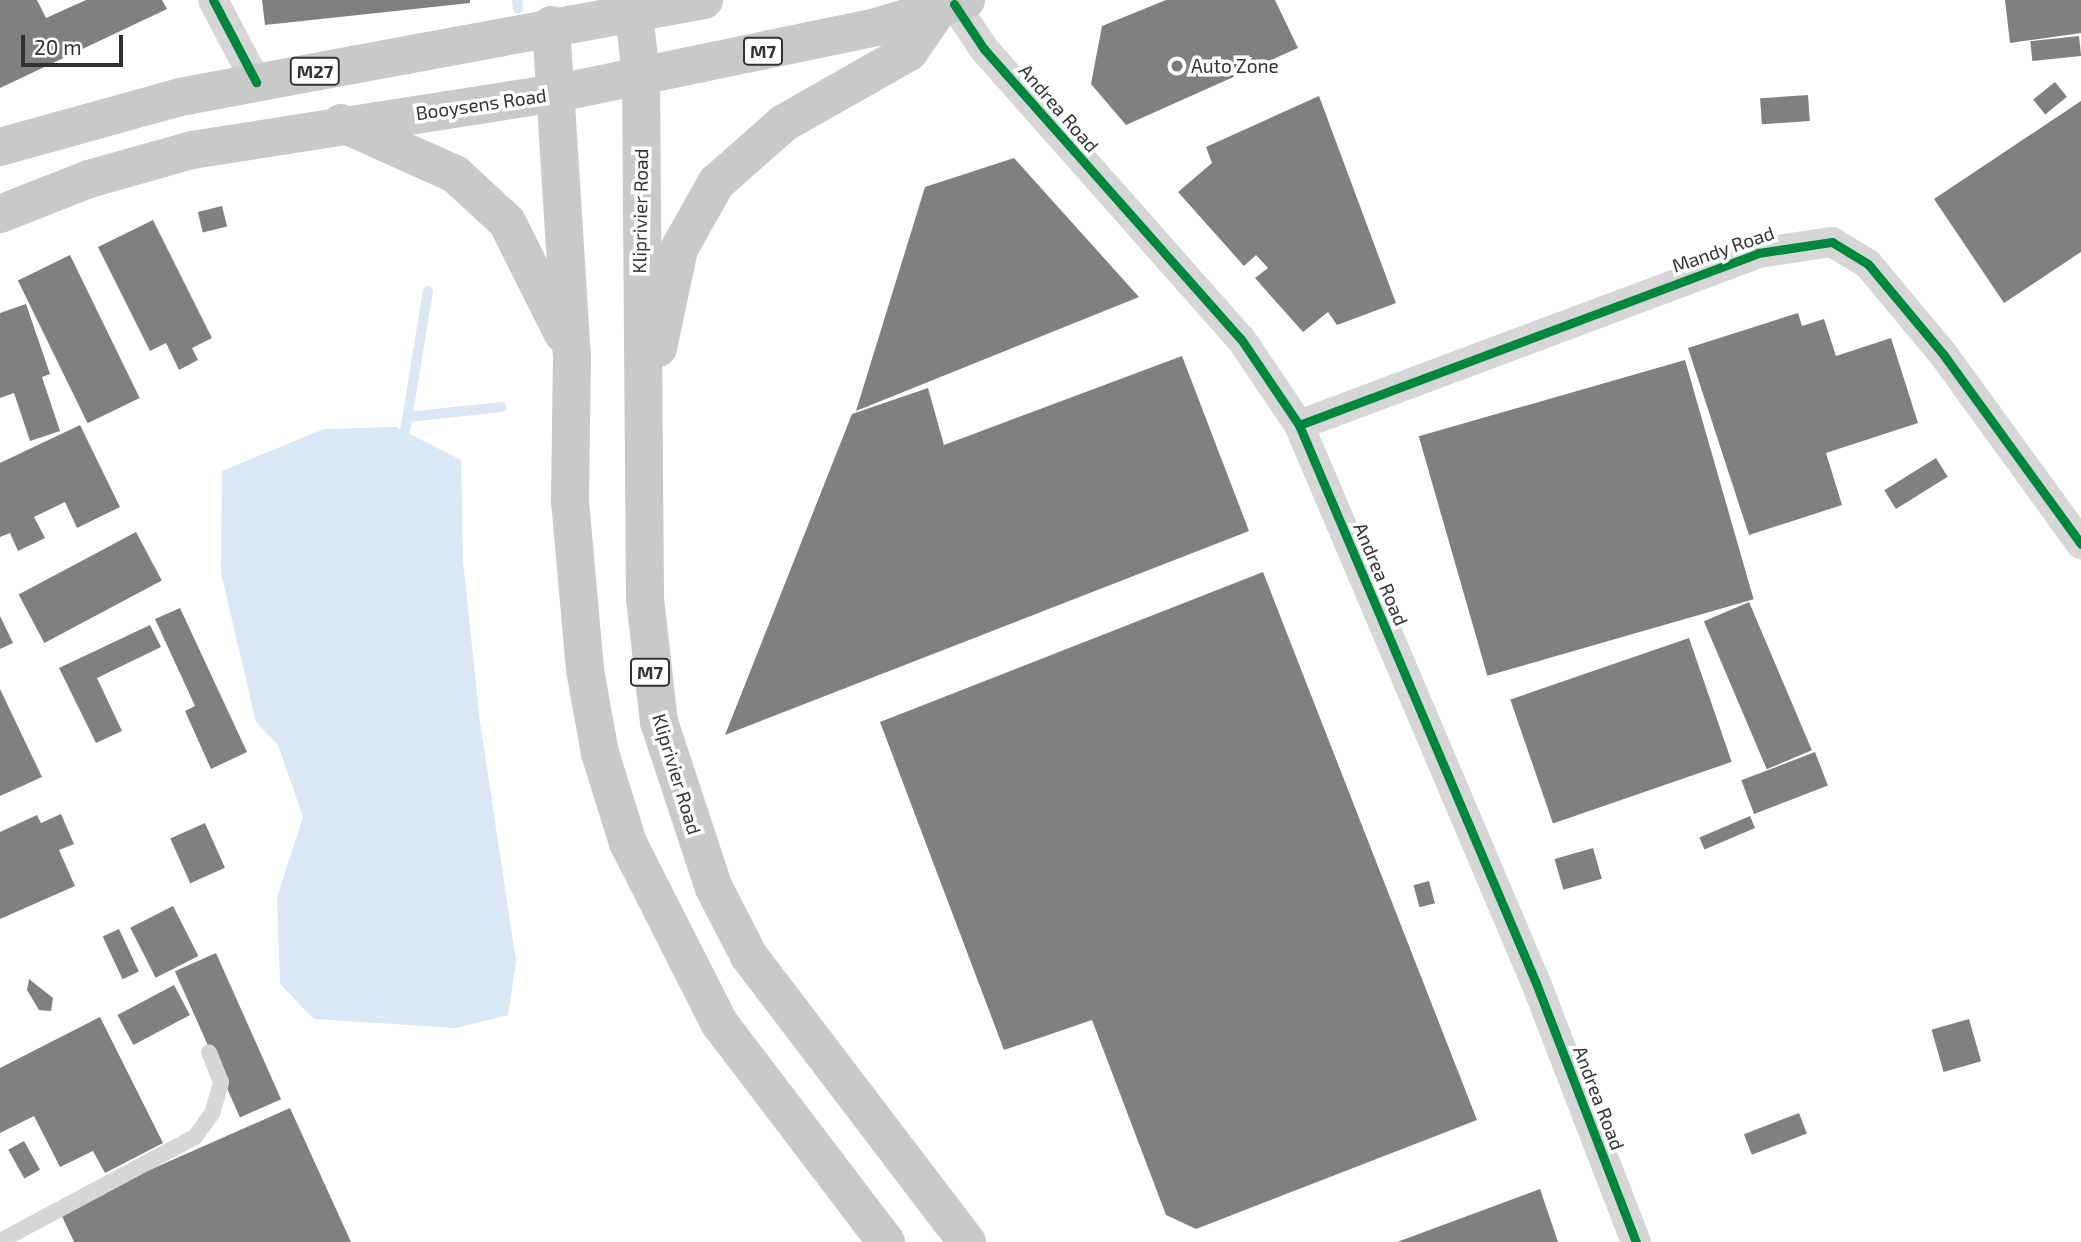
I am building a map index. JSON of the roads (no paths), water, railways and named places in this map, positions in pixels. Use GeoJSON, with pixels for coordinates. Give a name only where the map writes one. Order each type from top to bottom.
{"type":"FeatureCollection","features":[{"type":"Feature","properties":{"kind":"main road"},"geometry":{"type":"LineString","coordinates":[[634,12],[704,0]]}},
{"type":"Feature","properties":{"kind":"main road"},"geometry":{"type":"LineString","coordinates":[[647,439],[665,298],[679,248],[716,183],[784,123],[909,52],[953,5]]}},
{"type":"Feature","properties":{"kind":"main road","name":"Booysens Road"},"geometry":{"type":"LineString","coordinates":[[0,214],[119,169],[341,123],[558,93],[953,5]]}},
{"type":"Feature","properties":{"kind":"main road","name":"M27"},"geometry":{"type":"LineString","coordinates":[[0,146],[256,82],[551,25],[634,12]]}},
{"type":"Feature","properties":{"kind":"main road","name":"Kliprivier Road"},"geometry":{"type":"LineString","coordinates":[[634,12],[641,76],[639,355],[647,439],[648,661],[679,794],[714,888],[774,997],[967,1242]]}},
{"type":"Feature","properties":{"kind":"main road"},"geometry":{"type":"LineString","coordinates":[[551,25],[558,93],[572,355],[570,501],[585,670],[600,753],[628,843],[720,1024],[886,1242]]}},
{"type":"Feature","properties":{"kind":"main road"},"geometry":{"type":"LineString","coordinates":[[341,123],[455,174],[507,222],[572,355]]}},
{"type":"Feature","properties":{"kind":"street"},"geometry":{"type":"LineString","coordinates":[[213,0],[256,82]]}},
{"type":"Feature","properties":{"kind":"street","name":"Andrea Road"},"geometry":{"type":"LineString","coordinates":[[953,5],[984,49],[1241,339],[1299,425],[1536,983],[1636,1242]]}},
{"type":"Feature","properties":{"kind":"street","name":"Mandy Road"},"geometry":{"type":"LineString","coordinates":[[1299,425],[1758,253],[1832,242],[1868,264],[1934,344],[2081,544]]}},
{"type":"Feature","properties":{"kind":"lane"},"geometry":{"type":"LineString","coordinates":[[0,1241],[195,1137],[212,1114],[221,1082],[209,1052]]}},
{"type":"Feature","properties":{"kind":"waterway"},"geometry":{"type":"LineString","coordinates":[[517,0],[518,9]]}},
{"type":"Feature","properties":{"kind":"waterway"},"geometry":{"type":"LineString","coordinates":[[405,431],[428,291]]}},
{"type":"Feature","properties":{"kind":"waterway"},"geometry":{"type":"LineString","coordinates":[[408,417],[501,407]]}},
{"type":"Feature","properties":{"kind":"place","name":"Auto Zone"},"geometry":{"type":"Point","coordinates":[1177,66]}}]}
